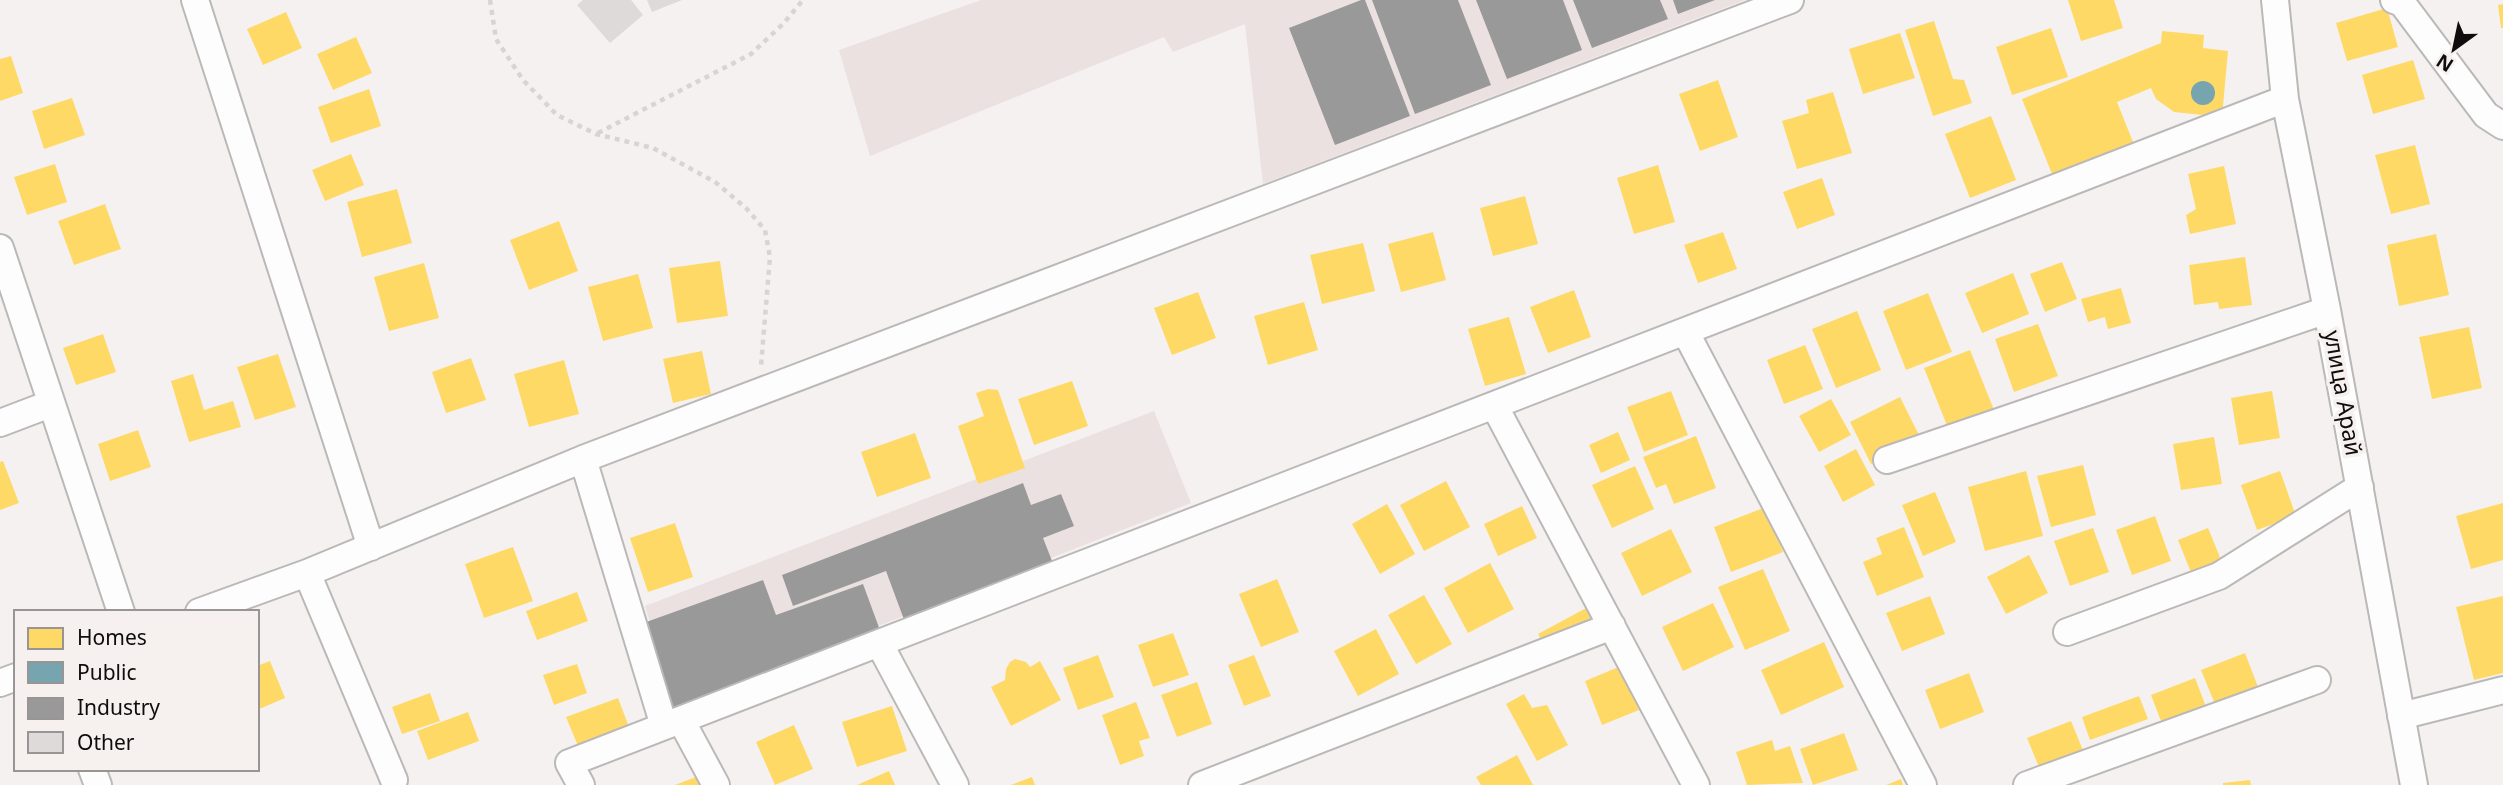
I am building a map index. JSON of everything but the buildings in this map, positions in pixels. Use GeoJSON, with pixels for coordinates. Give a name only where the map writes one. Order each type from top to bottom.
{"type":"FeatureCollection","features":[{"type":"Feature","properties":{"kind":"street"},"geometry":{"type":"LineString","coordinates":[[195,0],[371,547]]}},
{"type":"Feature","properties":{"kind":"street"},"geometry":{"type":"LineString","coordinates":[[205,610],[307,573],[583,459],[1790,0]]}},
{"type":"Feature","properties":{"kind":"street","name":"улица Арай"},"geometry":{"type":"LineString","coordinates":[[2275,0],[2285,99],[2327,310],[2414,785]]}},
{"type":"Feature","properties":{"kind":"street"},"geometry":{"type":"LineString","coordinates":[[2394,0],[2402,3],[2486,115],[2503,126]]}},
{"type":"Feature","properties":{"kind":"street"},"geometry":{"type":"LineString","coordinates":[[581,785],[569,763],[2285,99]]}},
{"type":"Feature","properties":{"kind":"street"},"geometry":{"type":"LineString","coordinates":[[0,248],[120,610]]}},
{"type":"Feature","properties":{"kind":"street"},"geometry":{"type":"LineString","coordinates":[[1887,460],[2327,310]]}},
{"type":"Feature","properties":{"kind":"street"},"geometry":{"type":"LineString","coordinates":[[1685,331],[1923,785]]}},
{"type":"Feature","properties":{"kind":"street"},"geometry":{"type":"LineString","coordinates":[[0,423],[50,404]]}},
{"type":"Feature","properties":{"kind":"street"},"geometry":{"type":"LineString","coordinates":[[1494,405],[1696,785]]}},
{"type":"Feature","properties":{"kind":"street"},"geometry":{"type":"LineString","coordinates":[[583,459],[673,723],[716,785]]}},
{"type":"Feature","properties":{"kind":"street"},"geometry":{"type":"LineString","coordinates":[[2067,632],[2219,576],[2360,487]]}},
{"type":"Feature","properties":{"kind":"street"},"geometry":{"type":"LineString","coordinates":[[307,573],[394,780]]}},
{"type":"Feature","properties":{"kind":"street"},"geometry":{"type":"LineString","coordinates":[[1202,785],[1612,626]]}},
{"type":"Feature","properties":{"kind":"street"},"geometry":{"type":"LineString","coordinates":[[879,643],[955,785]]}},
{"type":"Feature","properties":{"kind":"street"},"geometry":{"type":"LineString","coordinates":[[2027,785],[2317,680]]}},
{"type":"Feature","properties":{"kind":"street"},"geometry":{"type":"LineString","coordinates":[[2401,716],[2503,690]]}},
{"type":"Feature","properties":{"kind":"path"},"geometry":{"type":"LineString","coordinates":[[489,0],[496,39],[523,80],[557,115],[596,134],[653,148],[715,182],[746,208],[765,230],[770,257],[761,363],[764,391]]}},
{"type":"Feature","properties":{"kind":"path"},"geometry":{"type":"LineString","coordinates":[[596,134],[751,54],[783,24],[803,0]]}},
{"type":"Feature","properties":{"kind":"shaded area"},"geometry":{"type":"Polygon","coordinates":[[[981,0],[1745,0],[1263,184],[1245,24],[1173,52],[1164,37],[870,156],[839,50],[981,0]]]}},
{"type":"Feature","properties":{"kind":"shaded area"},"geometry":{"type":"Polygon","coordinates":[[[1154,411],[1191,503],[675,706],[645,606],[1154,411]]]}}]}
